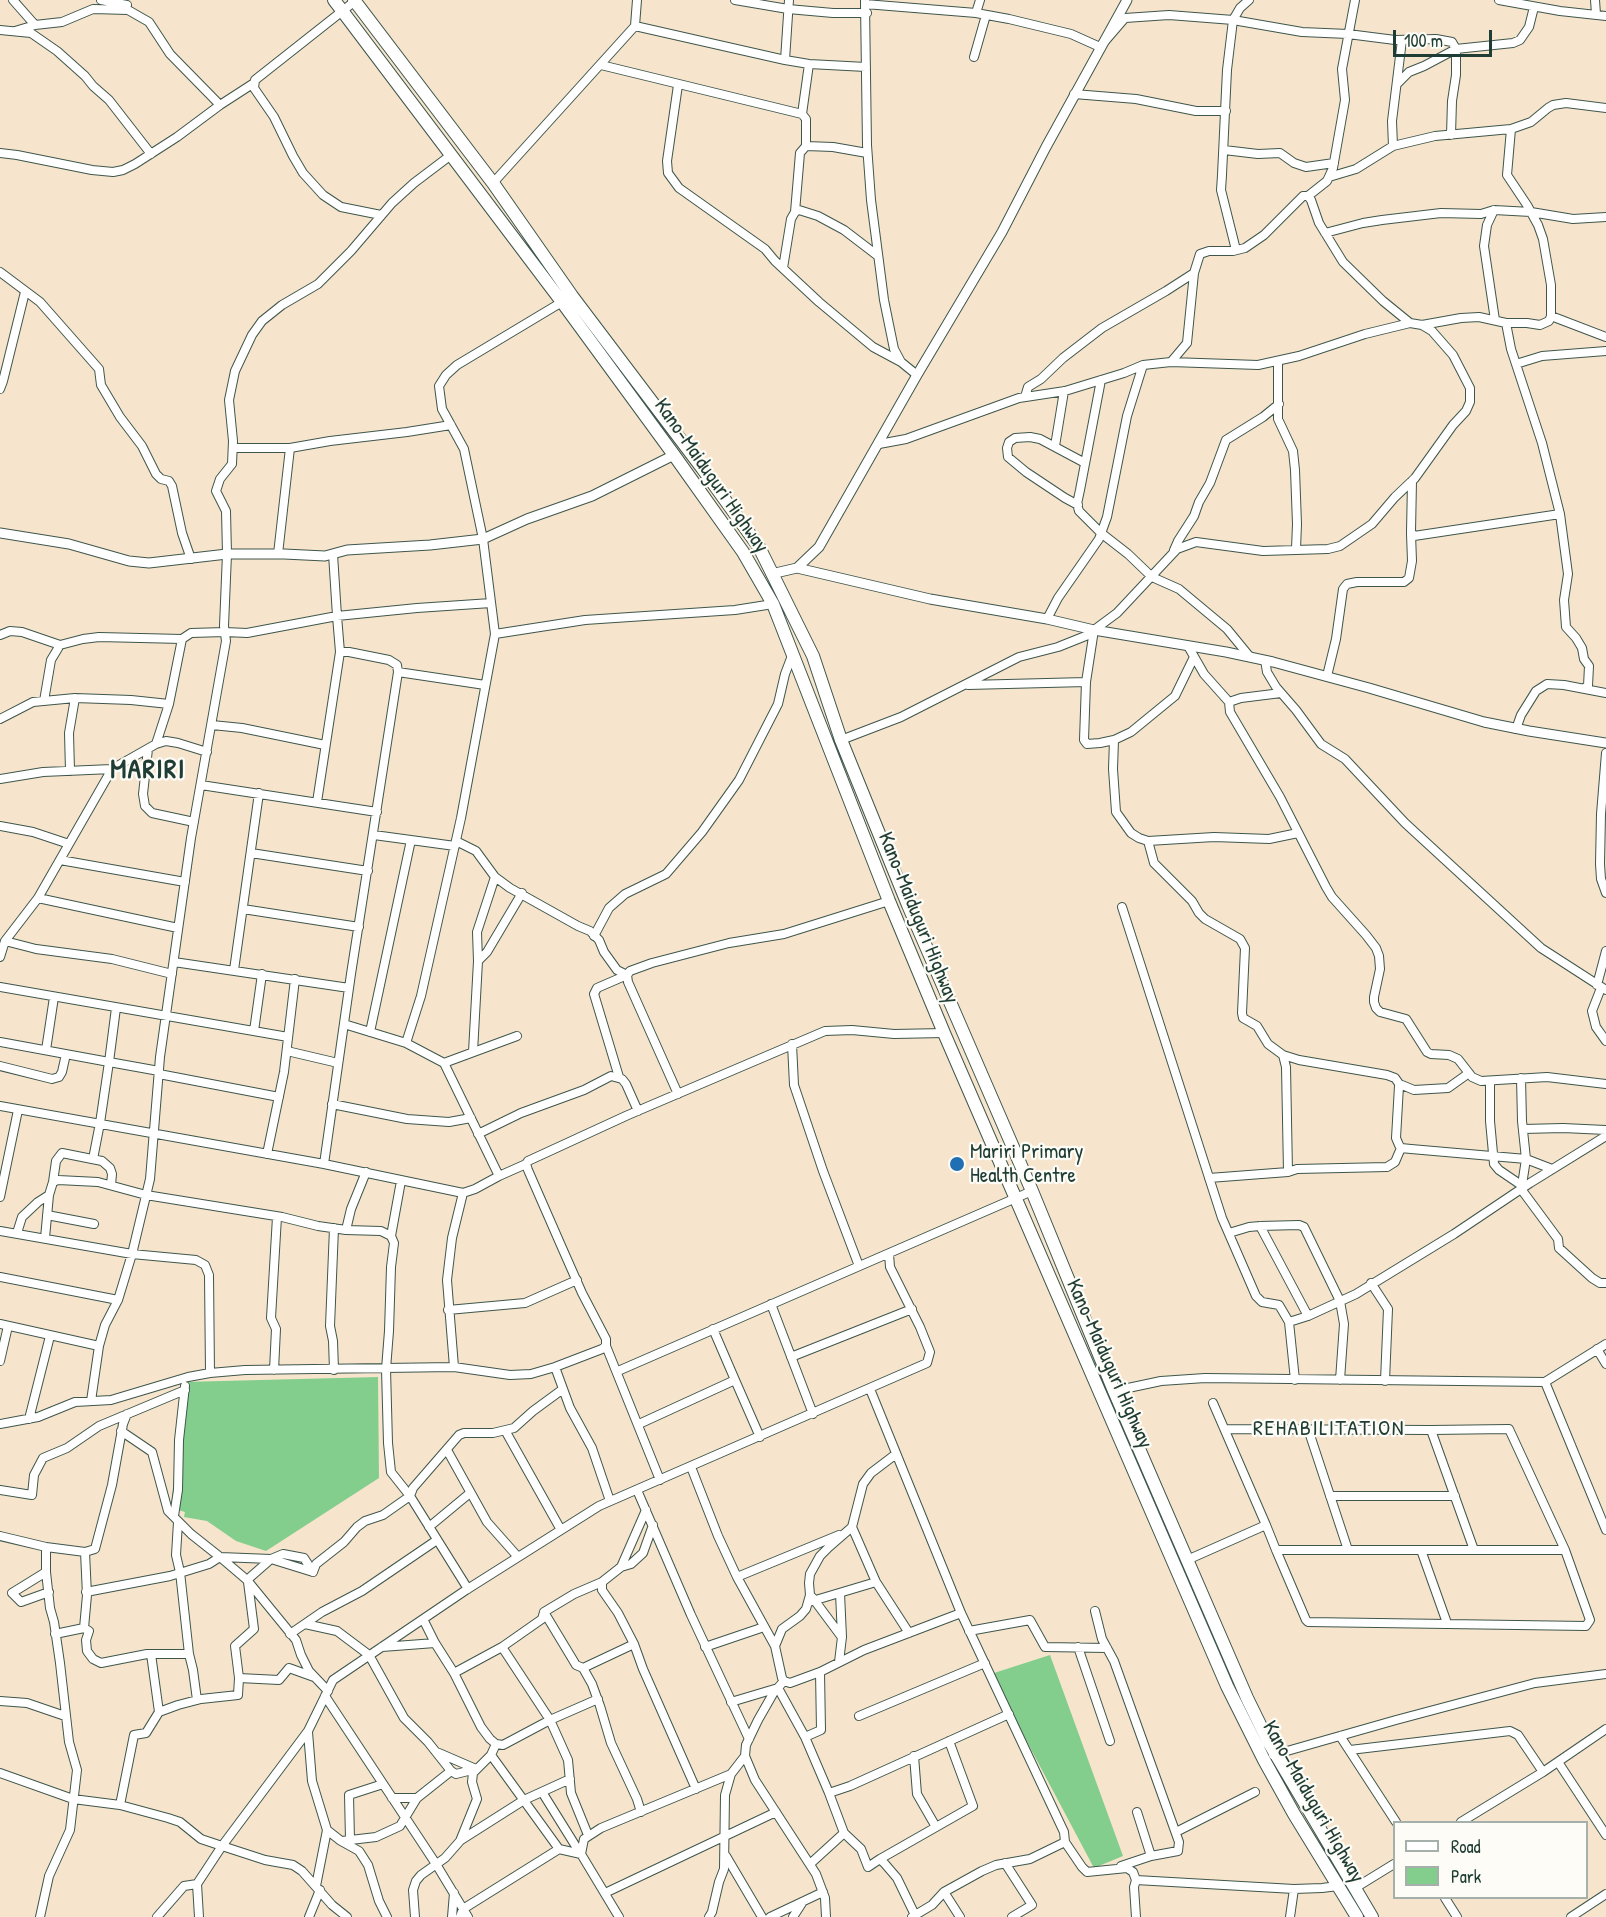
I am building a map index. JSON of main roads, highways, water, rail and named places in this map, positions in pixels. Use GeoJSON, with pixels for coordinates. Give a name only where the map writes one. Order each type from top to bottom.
{"type":"FeatureCollection","features":[{"type":"Feature","properties":{"kind":"highway","name":"Kano-Maiduguri Highway"},"geometry":{"type":"LineString","coordinates":[[333,0],[562,302],[674,455],[743,552],[773,604],[889,901],[944,1033],[1227,1686],[1372,1917]]}},
{"type":"Feature","properties":{"kind":"highway","name":"Kano-Maiduguri Highway"},"geometry":{"type":"LineString","coordinates":[[355,0],[493,183],[572,296],[759,547],[813,656],[841,740],[908,905],[1032,1191],[1114,1391],[1247,1698],[1270,1757],[1356,1917]]}},
{"type":"Feature","properties":{"kind":"place","name":"Mariri Primary Health Centre"},"geometry":{"type":"Point","coordinates":[957,1164]}},
{"type":"Feature","properties":{"kind":"district","name":"MARIRI"},"geometry":{"type":"Point","coordinates":[148,771]}},
{"type":"Feature","properties":{"kind":"district","name":"REHABILITATION"},"geometry":{"type":"Point","coordinates":[1329,1429]}}]}
